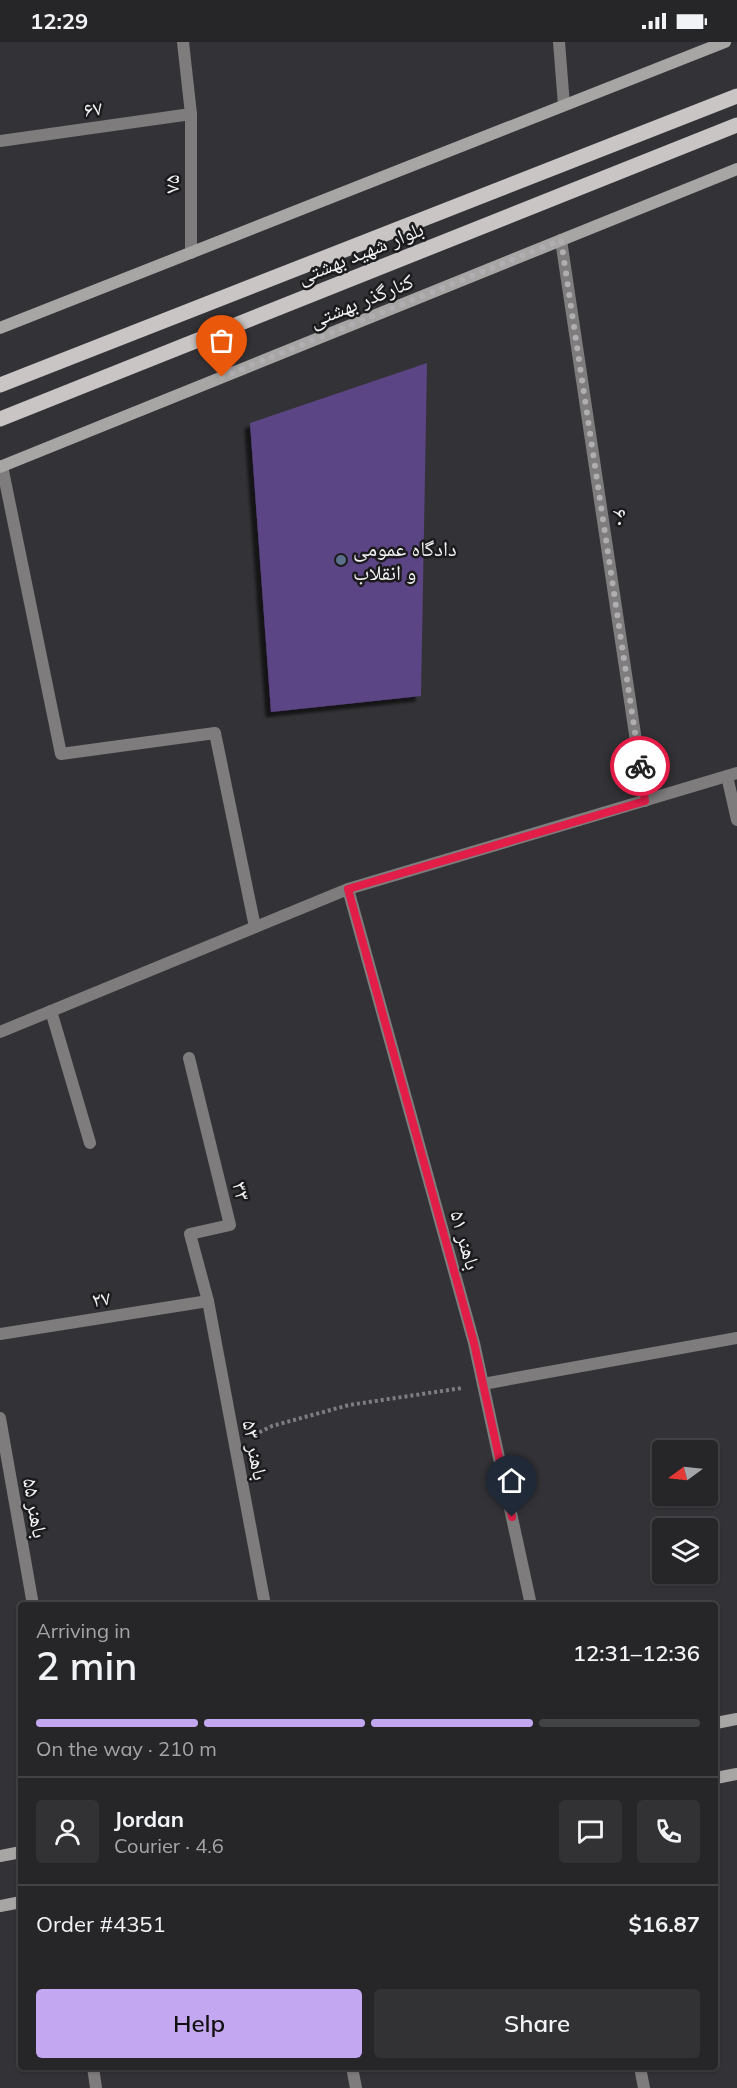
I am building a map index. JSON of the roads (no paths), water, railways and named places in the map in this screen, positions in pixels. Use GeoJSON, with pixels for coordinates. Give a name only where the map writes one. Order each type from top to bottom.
{"type":"FeatureCollection","features":[{"type":"Feature","properties":{"kind":"main road"},"geometry":{"type":"LineString","coordinates":[[0,328],[725,42]]}},
{"type":"Feature","properties":{"kind":"main road","name":"بلوار شهید بهشتی"},"geometry":{"type":"LineString","coordinates":[[0,385],[737,96]]}},
{"type":"Feature","properties":{"kind":"main road","name":"بلوار شهید بهشتی"},"geometry":{"type":"LineString","coordinates":[[0,419],[737,125]]}},
{"type":"Feature","properties":{"kind":"main road","name":"کنارگذر بهشتی"},"geometry":{"type":"LineString","coordinates":[[1,467],[737,169]]}},
{"type":"Feature","properties":{"kind":"main road"},"geometry":{"type":"LineString","coordinates":[[718,1723],[737,1719]]}},
{"type":"Feature","properties":{"kind":"main road"},"geometry":{"type":"LineString","coordinates":[[718,1778],[737,1774]]}},
{"type":"Feature","properties":{"kind":"main road"},"geometry":{"type":"LineString","coordinates":[[0,1856],[18,1853]]}},
{"type":"Feature","properties":{"kind":"main road"},"geometry":{"type":"LineString","coordinates":[[0,1906],[18,1903]]}},
{"type":"Feature","properties":{"kind":"street","name":"۷۵"},"geometry":{"type":"LineString","coordinates":[[183,42],[191,114],[191,253]]}},
{"type":"Feature","properties":{"kind":"street"},"geometry":{"type":"LineString","coordinates":[[559,42],[564,105]]}},
{"type":"Feature","properties":{"kind":"street","name":"۶۷"},"geometry":{"type":"LineString","coordinates":[[0,141],[191,114]]}},
{"type":"Feature","properties":{"kind":"street","name":"۶۰"},"geometry":{"type":"LineString","coordinates":[[561,240],[645,801]]}},
{"type":"Feature","properties":{"kind":"street"},"geometry":{"type":"LineString","coordinates":[[1,467],[61,754],[215,733],[255,927]]}},
{"type":"Feature","properties":{"kind":"street"},"geometry":{"type":"LineString","coordinates":[[0,1032],[348,889],[732,774],[737,820]]}},
{"type":"Feature","properties":{"kind":"street","name":"باهنر ۵۱"},"geometry":{"type":"LineString","coordinates":[[348,889],[474,1343],[530,1602]]}},
{"type":"Feature","properties":{"kind":"street"},"geometry":{"type":"LineString","coordinates":[[51,1011],[90,1143]]}},
{"type":"Feature","properties":{"kind":"street","name":"۳۳"},"geometry":{"type":"LineString","coordinates":[[189,1058],[230,1225],[190,1234],[208,1301]]}},
{"type":"Feature","properties":{"kind":"street","name":"۲۷"},"geometry":{"type":"LineString","coordinates":[[0,1334],[208,1301]]}},
{"type":"Feature","properties":{"kind":"street","name":"باهنر ۵۳"},"geometry":{"type":"LineString","coordinates":[[208,1301],[264,1602]]}},
{"type":"Feature","properties":{"kind":"street"},"geometry":{"type":"LineString","coordinates":[[483,1384],[737,1338]]}},
{"type":"Feature","properties":{"kind":"street","name":"باهنر ۵۵"},"geometry":{"type":"LineString","coordinates":[[0,1418],[32,1602]]}},
{"type":"Feature","properties":{"kind":"street"},"geometry":{"type":"LineString","coordinates":[[93,2070],[96,2088]]}},
{"type":"Feature","properties":{"kind":"street"},"geometry":{"type":"LineString","coordinates":[[353,2070],[356,2088]]}},
{"type":"Feature","properties":{"kind":"street"},"geometry":{"type":"LineString","coordinates":[[641,2070],[644,2088]]}},
{"type":"Feature","properties":{"kind":"place","name":"دادگاه عمومی و انقلاب"},"geometry":{"type":"Point","coordinates":[341,560]}}]}
